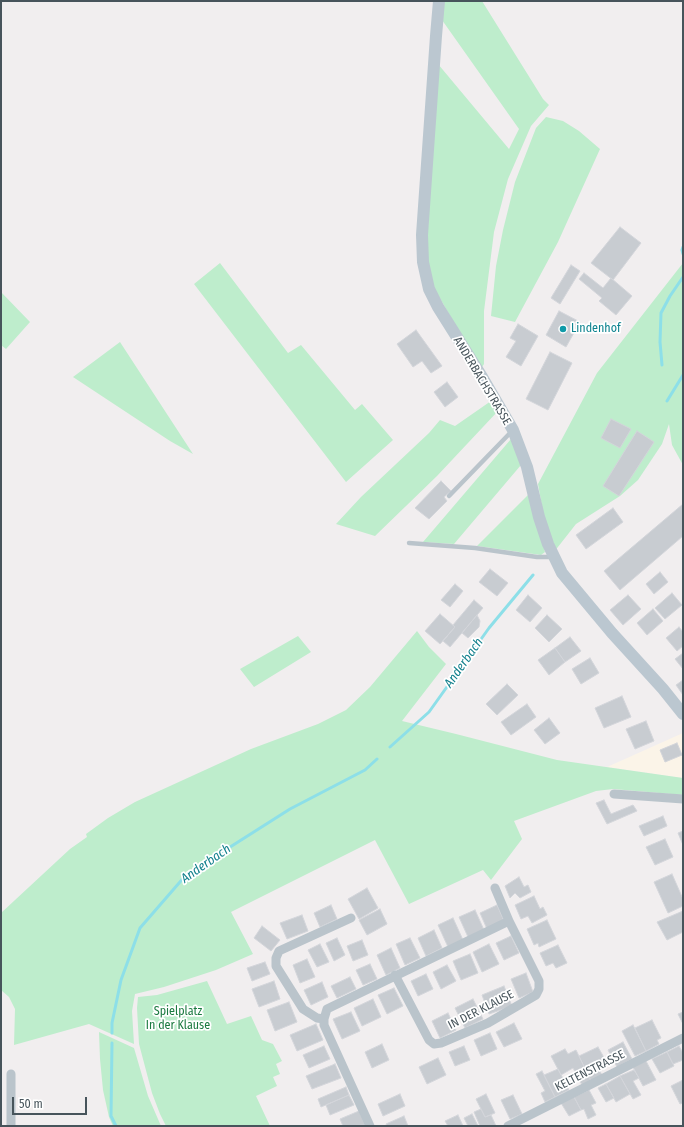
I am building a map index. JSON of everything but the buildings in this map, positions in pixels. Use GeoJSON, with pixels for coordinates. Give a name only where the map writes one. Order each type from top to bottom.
{"type":"FeatureCollection","features":[{"type":"Feature","properties":{"kind":"main road","name":"ANDERBACHSTRASSE"},"geometry":{"type":"LineString","coordinates":[[439,1],[422,235],[423,262],[429,289],[438,307],[485,382],[512,430],[527,467],[539,517],[553,557],[562,573],[683,714]]}},
{"type":"Feature","properties":{"kind":"street"},"geometry":{"type":"LineString","coordinates":[[614,794],[683,799]]}},
{"type":"Feature","properties":{"kind":"street","name":"IN DER KLAUSE"},"geometry":{"type":"LineString","coordinates":[[395,975],[428,1040],[434,1044],[441,1043],[488,1022],[536,994],[539,989],[539,981],[509,921],[495,888]]}},
{"type":"Feature","properties":{"kind":"street"},"geometry":{"type":"LineString","coordinates":[[324,1019],[316,1018],[303,1008],[276,966],[276,958],[279,951],[351,918]]}},
{"type":"Feature","properties":{"kind":"street"},"geometry":{"type":"LineString","coordinates":[[370,1126],[324,1025],[327,1009],[509,921]]}},
{"type":"Feature","properties":{"kind":"street","name":"KELTENSTRASSE"},"geometry":{"type":"LineString","coordinates":[[508,1126],[683,1038]]}},
{"type":"Feature","properties":{"kind":"street"},"geometry":{"type":"LineString","coordinates":[[10,1126],[11,1074]]}},
{"type":"Feature","properties":{"kind":"lane"},"geometry":{"type":"LineString","coordinates":[[449,496],[512,430]]}},
{"type":"Feature","properties":{"kind":"lane"},"geometry":{"type":"LineString","coordinates":[[408,543],[475,548],[537,557],[553,557]]}},
{"type":"Feature","properties":{"kind":"shaded area"},"geometry":{"type":"Polygon","coordinates":[[[683,733],[683,778],[607,767],[683,733]]]}},
{"type":"Feature","properties":{"kind":"green space"},"geometry":{"type":"Polygon","coordinates":[[[444,1],[482,1],[543,99],[549,105],[531,126],[508,179],[494,232],[484,311],[484,364],[482,367],[479,366],[434,288],[426,259],[438,64],[509,149],[519,129],[442,20],[444,1]]]}},
{"type":"Feature","properties":{"kind":"green space"},"geometry":{"type":"Polygon","coordinates":[[[546,117],[563,121],[579,131],[600,149],[558,242],[515,322],[491,316],[496,266],[515,182],[536,128],[546,117]]]}},
{"type":"Feature","properties":{"kind":"green space"},"geometry":{"type":"Polygon","coordinates":[[[220,263],[288,353],[301,345],[355,410],[362,404],[393,440],[346,482],[194,284],[220,263]]]}},
{"type":"Feature","properties":{"kind":"green space"},"geometry":{"type":"Polygon","coordinates":[[[683,263],[683,465],[672,445],[669,424],[662,444],[638,480],[620,496],[576,524],[554,552],[546,529],[538,484],[597,373],[683,263]]]}},
{"type":"Feature","properties":{"kind":"green space"},"geometry":{"type":"Polygon","coordinates":[[[1,292],[30,322],[6,349],[1,345],[1,292]]]}},
{"type":"Feature","properties":{"kind":"green space"},"geometry":{"type":"Polygon","coordinates":[[[120,342],[193,454],[170,441],[73,377],[120,342]]]}},
{"type":"Feature","properties":{"kind":"green space"},"geometry":{"type":"Polygon","coordinates":[[[491,401],[498,411],[437,476],[375,536],[336,524],[361,497],[429,433],[440,420],[455,426],[491,401]]]}},
{"type":"Feature","properties":{"kind":"green space"},"geometry":{"type":"Polygon","coordinates":[[[511,439],[521,465],[454,544],[423,542],[511,439]]]}},
{"type":"Feature","properties":{"kind":"green space"},"geometry":{"type":"Polygon","coordinates":[[[529,494],[545,552],[541,555],[477,546],[529,494]]]}},
{"type":"Feature","properties":{"kind":"green space"},"geometry":{"type":"Polygon","coordinates":[[[417,631],[429,647],[446,664],[402,721],[557,760],[683,778],[683,795],[613,789],[596,791],[514,821],[522,839],[491,880],[483,870],[409,904],[375,840],[231,912],[253,954],[216,970],[164,987],[135,994],[132,1011],[134,1044],[89,1024],[14,1045],[15,1009],[9,997],[1,990],[1,913],[70,849],[87,837],[86,834],[108,818],[135,802],[251,749],[318,724],[346,710],[370,687],[417,631]]]}},
{"type":"Feature","properties":{"kind":"green space"},"geometry":{"type":"Polygon","coordinates":[[[298,636],[311,652],[254,687],[240,669],[298,636]]]}},
{"type":"Feature","properties":{"kind":"green space","name":"Spielplatz In der Klause"},"geometry":{"type":"Polygon","coordinates":[[[207,981],[227,1024],[251,1016],[262,1040],[273,1044],[282,1061],[276,1064],[280,1074],[273,1077],[277,1086],[256,1096],[270,1126],[166,1126],[160,1114],[152,1093],[139,1044],[137,1008],[138,997],[157,995],[207,981]]]}},
{"type":"Feature","properties":{"kind":"green space"},"geometry":{"type":"Polygon","coordinates":[[[99,1032],[134,1048],[148,1096],[161,1126],[113,1126],[109,1117],[103,1090],[99,1032]]]}},
{"type":"Feature","properties":{"kind":"waterway","name":"Anderbach"},"geometry":{"type":"LineString","coordinates":[[683,247],[683,254]]}},
{"type":"Feature","properties":{"kind":"waterway","name":"Anderbach"},"geometry":{"type":"LineString","coordinates":[[662,365],[660,342],[661,313],[683,277]]}},
{"type":"Feature","properties":{"kind":"waterway"},"geometry":{"type":"LineString","coordinates":[[667,401],[683,375]]}},
{"type":"Feature","properties":{"kind":"waterway","name":"Anderbach"},"geometry":{"type":"LineString","coordinates":[[390,747],[429,712],[489,628],[533,575]]}},
{"type":"Feature","properties":{"kind":"waterway","name":"Anderbach"},"geometry":{"type":"LineString","coordinates":[[112,1033],[112,1023],[121,980],[140,928],[186,875],[290,809],[365,770],[377,759]]}},
{"type":"Feature","properties":{"kind":"waterway","name":"Anderbach"},"geometry":{"type":"LineString","coordinates":[[112,1043],[111,1116],[116,1126]]}},
{"type":"Feature","properties":{"kind":"place","name":"Lindenhof"},"geometry":{"type":"Point","coordinates":[563,329]}}]}
